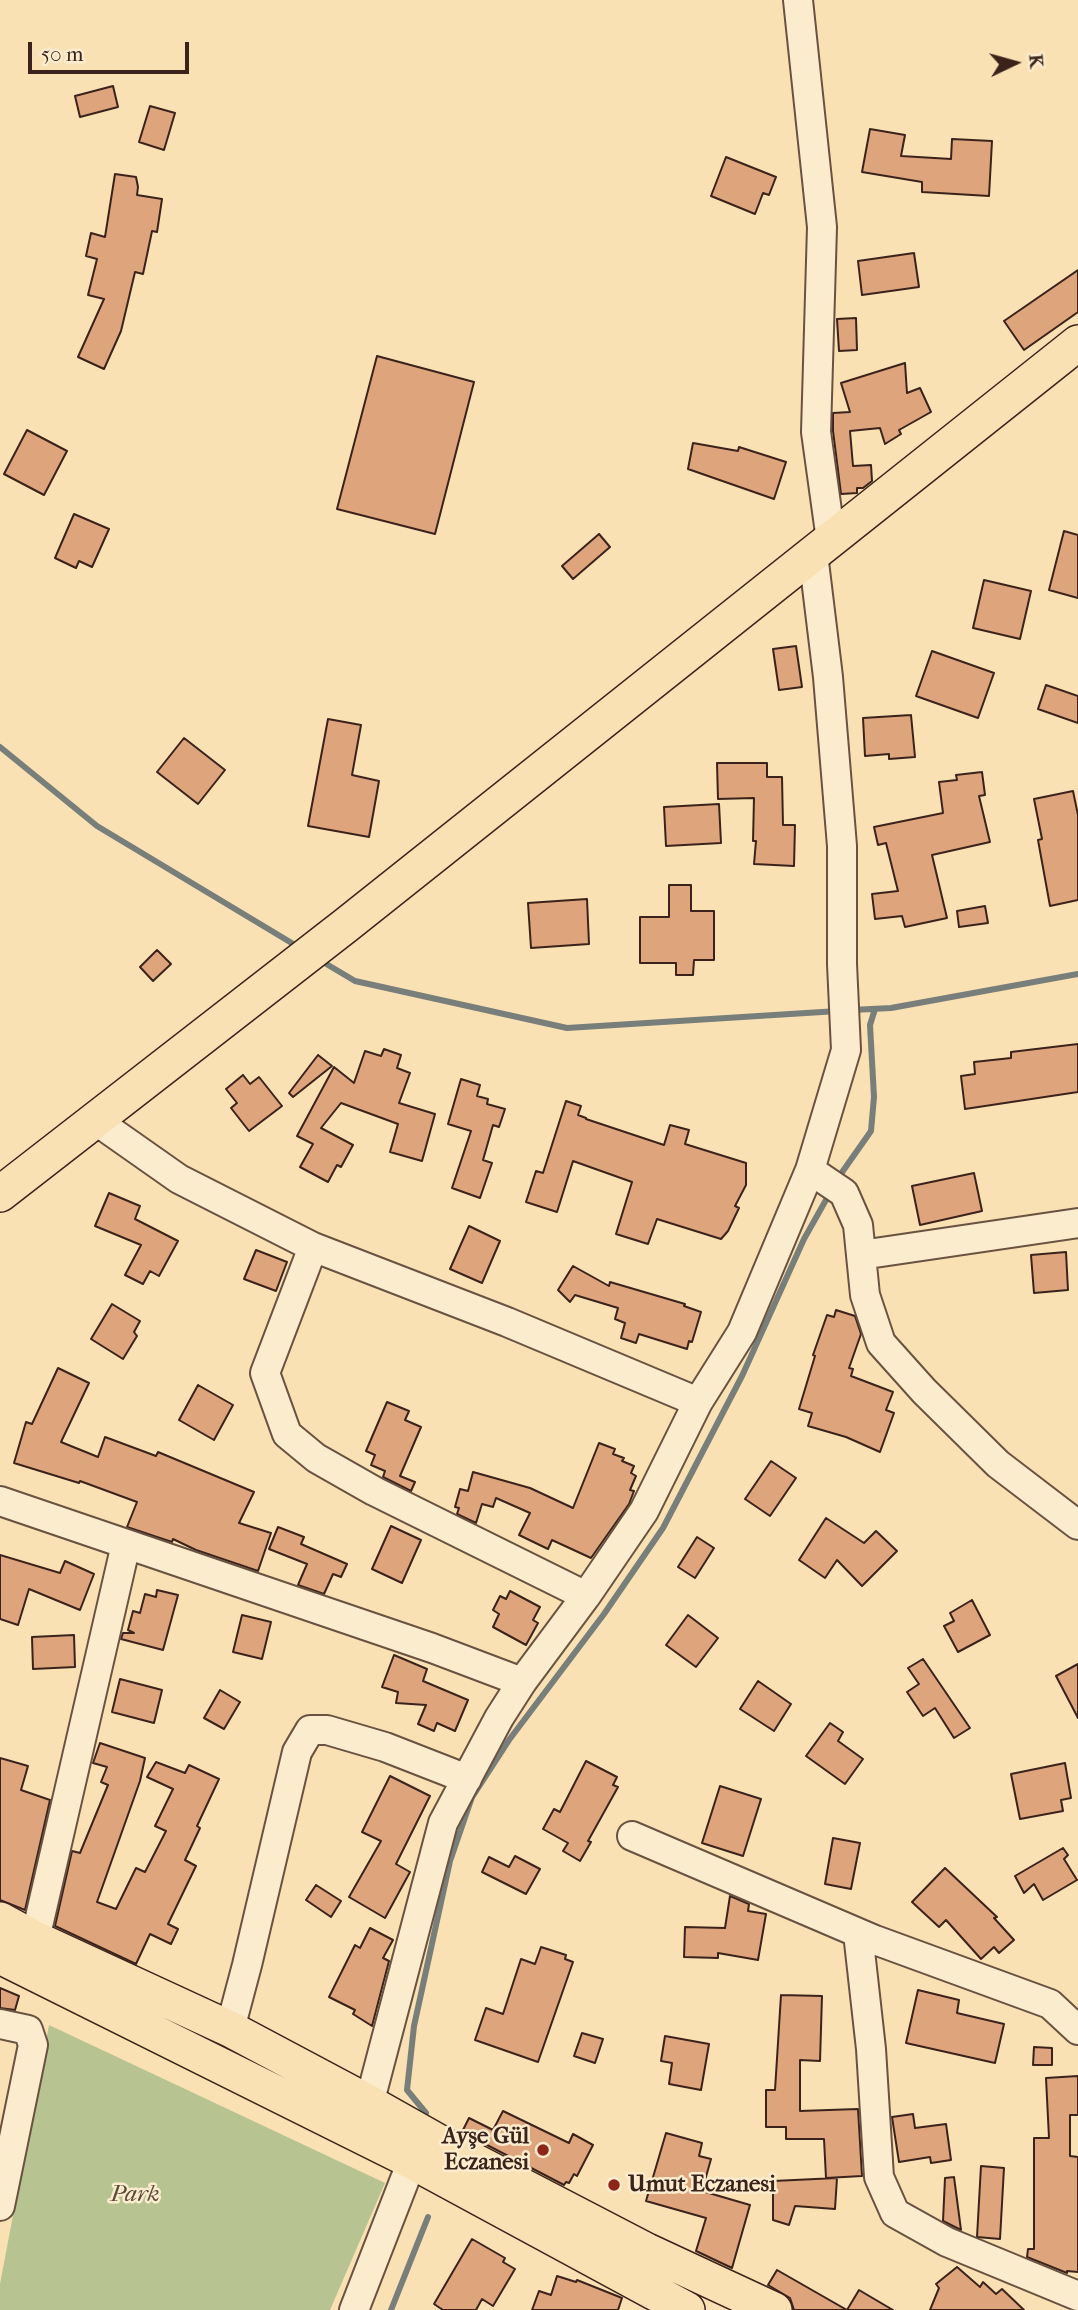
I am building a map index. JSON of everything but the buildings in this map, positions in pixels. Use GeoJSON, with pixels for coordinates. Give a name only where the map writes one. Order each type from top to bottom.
{"type":"FeatureCollection","features":[{"type":"Feature","properties":{"kind":"main road"},"geometry":{"type":"LineString","coordinates":[[0,1194],[345,926],[1078,344]]}},
{"type":"Feature","properties":{"kind":"main road"},"geometry":{"type":"LineString","coordinates":[[0,1920],[35,1940],[230,2029],[365,2119],[412,2161],[671,2307]]}},
{"type":"Feature","properties":{"kind":"main road"},"geometry":{"type":"LineString","coordinates":[[0,1956],[365,2119],[447,2147],[647,2251],[774,2310]]}},
{"type":"Feature","properties":{"kind":"street"},"geometry":{"type":"LineString","coordinates":[[365,2119],[443,1823],[499,1718],[522,1682],[586,1596],[644,1511],[698,1402],[742,1332],[826,1180],[846,1050],[842,964],[842,846],[828,677],[816,432],[822,227],[798,0]]}},
{"type":"Feature","properties":{"kind":"street"},"geometry":{"type":"LineString","coordinates":[[95,1120],[179,1179],[313,1247],[507,1322],[698,1402]]}},
{"type":"Feature","properties":{"kind":"street"},"geometry":{"type":"LineString","coordinates":[[826,1180],[859,1225],[865,1295],[881,1343],[998,1464],[1078,1525]]}},
{"type":"Feature","properties":{"kind":"street"},"geometry":{"type":"LineString","coordinates":[[861,1255],[1078,1223]]}},
{"type":"Feature","properties":{"kind":"street"},"geometry":{"type":"LineString","coordinates":[[313,1247],[265,1373],[287,1434],[316,1458],[374,1491],[586,1596]]}},
{"type":"Feature","properties":{"kind":"street"},"geometry":{"type":"LineString","coordinates":[[0,1501],[432,1648],[522,1682]]}},
{"type":"Feature","properties":{"kind":"street"},"geometry":{"type":"LineString","coordinates":[[35,1940],[126,1544]]}},
{"type":"Feature","properties":{"kind":"street"},"geometry":{"type":"LineString","coordinates":[[230,2029],[297,1752],[310,1730],[327,1730],[385,1747],[467,1779]]}},
{"type":"Feature","properties":{"kind":"street"},"geometry":{"type":"LineString","coordinates":[[632,1836],[858,1933],[1050,2004],[1078,2030]]}},
{"type":"Feature","properties":{"kind":"street"},"geometry":{"type":"LineString","coordinates":[[858,1933],[871,2049],[879,2177],[895,2213],[947,2242],[1078,2296]]}},
{"type":"Feature","properties":{"kind":"street"},"geometry":{"type":"LineString","coordinates":[[0,2024],[28,2030],[33,2045],[1,2192]]}},
{"type":"Feature","properties":{"kind":"street"},"geometry":{"type":"LineString","coordinates":[[354,2310],[412,2161]]}},
{"type":"Feature","properties":{"kind":"green space","name":"Park"},"geometry":{"type":"Polygon","coordinates":[[[49,2025],[385,2183],[330,2310],[0,2310],[0,2284],[49,2025]]]}},
{"type":"Feature","properties":{"kind":"waterway"},"geometry":{"type":"LineString","coordinates":[[0,747],[97,826],[300,948]]}},
{"type":"Feature","properties":{"kind":"waterway"},"geometry":{"type":"LineString","coordinates":[[318,959],[355,981],[567,1028],[838,1011]]}},
{"type":"Feature","properties":{"kind":"waterway"},"geometry":{"type":"LineString","coordinates":[[852,1010],[891,1008],[1078,974]]}},
{"type":"Feature","properties":{"kind":"waterway"},"geometry":{"type":"LineString","coordinates":[[838,1178],[871,1131],[874,1097],[870,1025],[875,1009]]}},
{"type":"Feature","properties":{"kind":"waterway"},"geometry":{"type":"LineString","coordinates":[[426,2113],[407,2090],[414,2026],[450,1861],[472,1797],[509,1740],[604,1614],[663,1528],[742,1376],[804,1239],[831,1191]]}},
{"type":"Feature","properties":{"kind":"waterway"},"geometry":{"type":"LineString","coordinates":[[391,2310],[428,2217]]}},
{"type":"Feature","properties":{"kind":"place","name":"Ayşe Gül Eczanesi"},"geometry":{"type":"Point","coordinates":[543,2150]}},
{"type":"Feature","properties":{"kind":"place","name":"Umut Eczanesi"},"geometry":{"type":"Point","coordinates":[614,2185]}}]}
